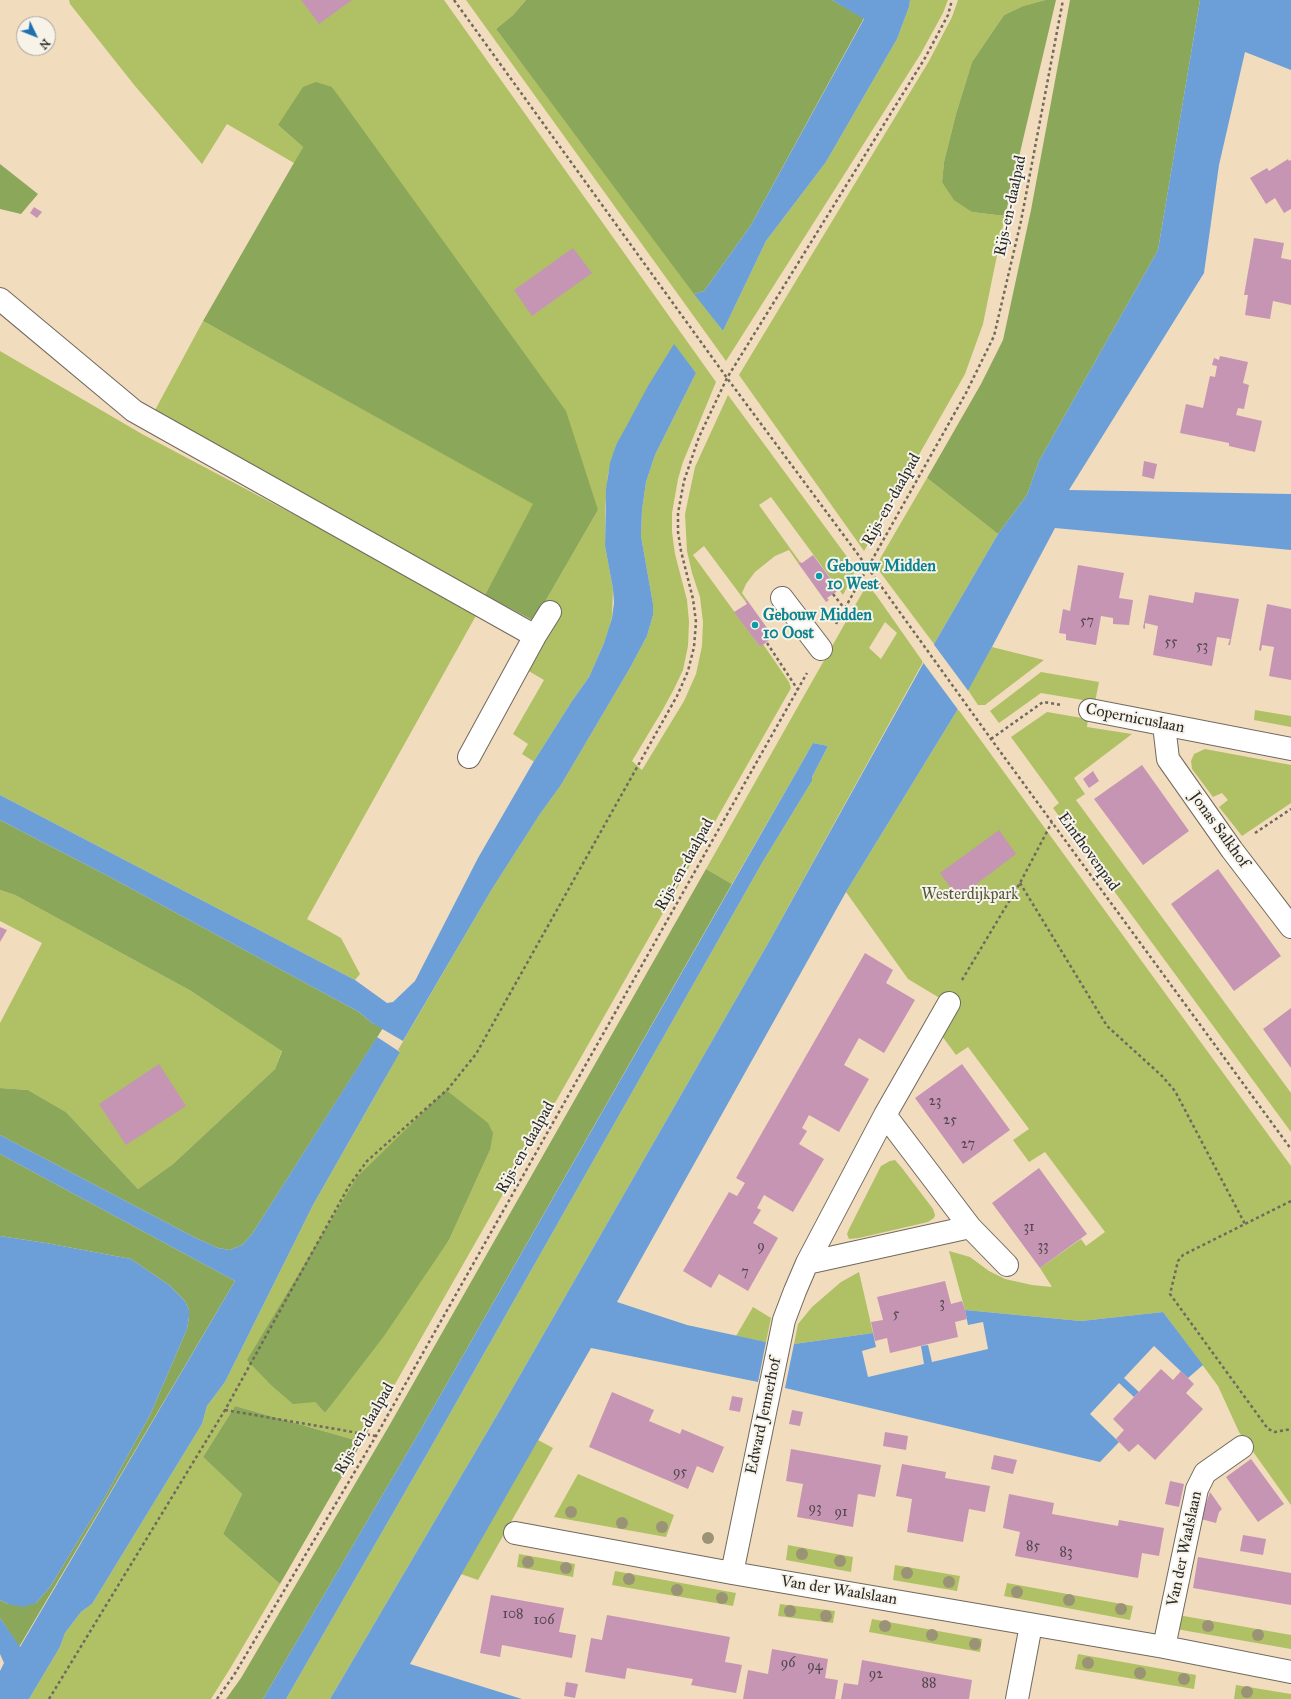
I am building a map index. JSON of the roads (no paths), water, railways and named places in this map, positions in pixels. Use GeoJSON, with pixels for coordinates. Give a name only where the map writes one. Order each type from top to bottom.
{"type":"FeatureCollection","features":[{"type":"Feature","properties":{"kind":"street"},"geometry":{"type":"LineString","coordinates":[[0,299],[134,411],[535,636]]}},
{"type":"Feature","properties":{"kind":"street"},"geometry":{"type":"LineString","coordinates":[[782,598],[821,649]]}},
{"type":"Feature","properties":{"kind":"street"},"geometry":{"type":"LineString","coordinates":[[469,757],[535,636],[550,612]]}},
{"type":"Feature","properties":{"kind":"street","name":"Copernicuslaan"},"geometry":{"type":"LineString","coordinates":[[1090,710],[1291,749]]}},
{"type":"Feature","properties":{"kind":"street","name":"Jonas Salkhof"},"geometry":{"type":"LineString","coordinates":[[1164,725],[1168,759],[1232,850],[1291,927]]}},
{"type":"Feature","properties":{"kind":"street","name":"Edward Jennerhof"},"geometry":{"type":"LineString","coordinates":[[732,1573],[784,1320],[807,1263],[886,1115],[949,1003]]}},
{"type":"Feature","properties":{"kind":"street"},"geometry":{"type":"LineString","coordinates":[[886,1115],[970,1227],[1006,1265]]}},
{"type":"Feature","properties":{"kind":"street"},"geometry":{"type":"LineString","coordinates":[[807,1263],[970,1227]]}},
{"type":"Feature","properties":{"kind":"street","name":"Van der Waalslaan"},"geometry":{"type":"LineString","coordinates":[[1164,1647],[1197,1489],[1205,1473],[1242,1447]]}},
{"type":"Feature","properties":{"kind":"street","name":"Van der Waalslaan"},"geometry":{"type":"LineString","coordinates":[[515,1533],[732,1573],[1164,1647],[1291,1672]]}},
{"type":"Feature","properties":{"kind":"street"},"geometry":{"type":"LineString","coordinates":[[1017,1699],[1031,1625]]}},
{"type":"Feature","properties":{"kind":"water"},"geometry":{"type":"Polygon","coordinates":[[[832,0],[910,0],[909,7],[897,39],[826,162],[766,241],[723,331],[694,294],[704,291],[751,225],[864,19],[832,0]]]}},
{"type":"Feature","properties":{"kind":"water"},"geometry":{"type":"Polygon","coordinates":[[[1200,0],[1291,0],[1291,70],[1245,52],[1219,165],[1204,273],[1069,490],[1291,494],[1291,550],[1055,528],[958,709],[846,892],[617,1302],[687,1325],[766,1342],[758,1382],[591,1348],[410,1664],[522,1699],[330,1699],[500,1410],[770,940],[934,644],[998,534],[1027,495],[1039,461],[1158,250],[1200,0]]]}},
{"type":"Feature","properties":{"kind":"water"},"geometry":{"type":"Polygon","coordinates":[[[674,344],[696,373],[655,455],[646,482],[642,510],[641,536],[653,604],[653,615],[647,636],[630,668],[561,785],[540,814],[492,889],[403,1041],[372,1023],[359,1012],[108,876],[0,820],[0,795],[355,980],[387,1003],[393,1002],[415,981],[478,858],[534,761],[589,677],[604,643],[612,618],[614,603],[605,546],[606,489],[610,463],[616,445],[648,386],[674,344]]]}},
{"type":"Feature","properties":{"kind":"water"},"geometry":{"type":"Polygon","coordinates":[[[813,743],[828,746],[812,777],[812,781],[762,863],[431,1447],[286,1699],[263,1699],[417,1436],[813,743]]]}},
{"type":"Feature","properties":{"kind":"water"},"geometry":{"type":"Polygon","coordinates":[[[377,1037],[400,1052],[313,1205],[225,1382],[207,1406],[202,1424],[92,1604],[81,1612],[65,1633],[60,1647],[29,1699],[0,1699],[0,1671],[4,1663],[0,1654],[0,1618],[20,1647],[235,1281],[0,1154],[0,1135],[194,1237],[218,1248],[230,1250],[242,1245],[252,1234],[377,1037]]]}},
{"type":"Feature","properties":{"kind":"water"},"geometry":{"type":"Polygon","coordinates":[[[0,1236],[131,1259],[169,1285],[185,1301],[189,1310],[187,1329],[150,1415],[106,1495],[50,1587],[36,1603],[23,1607],[8,1604],[0,1600],[0,1236]]]}},
{"type":"Feature","properties":{"kind":"water"},"geometry":{"type":"Polygon","coordinates":[[[965,1310],[1081,1321],[1163,1312],[1203,1365],[1188,1378],[1154,1346],[1124,1378],[1139,1392],[1134,1397],[1119,1383],[1090,1414],[1119,1442],[1100,1462],[785,1388],[794,1344],[873,1333],[876,1347],[862,1351],[868,1377],[924,1364],[921,1346],[928,1345],[932,1362],[988,1349],[983,1322],[968,1325],[965,1310]]]}},
{"type":"Feature","properties":{"kind":"place","name":"Gebouw Midden 10 West"},"geometry":{"type":"Point","coordinates":[819,576]}},
{"type":"Feature","properties":{"kind":"place","name":"Gebouw Midden 10 Oost"},"geometry":{"type":"Point","coordinates":[755,625]}},
{"type":"Feature","properties":{"kind":"park label","name":"Westerdijkpark"},"geometry":{"type":"Point","coordinates":[970,895]}}]}
